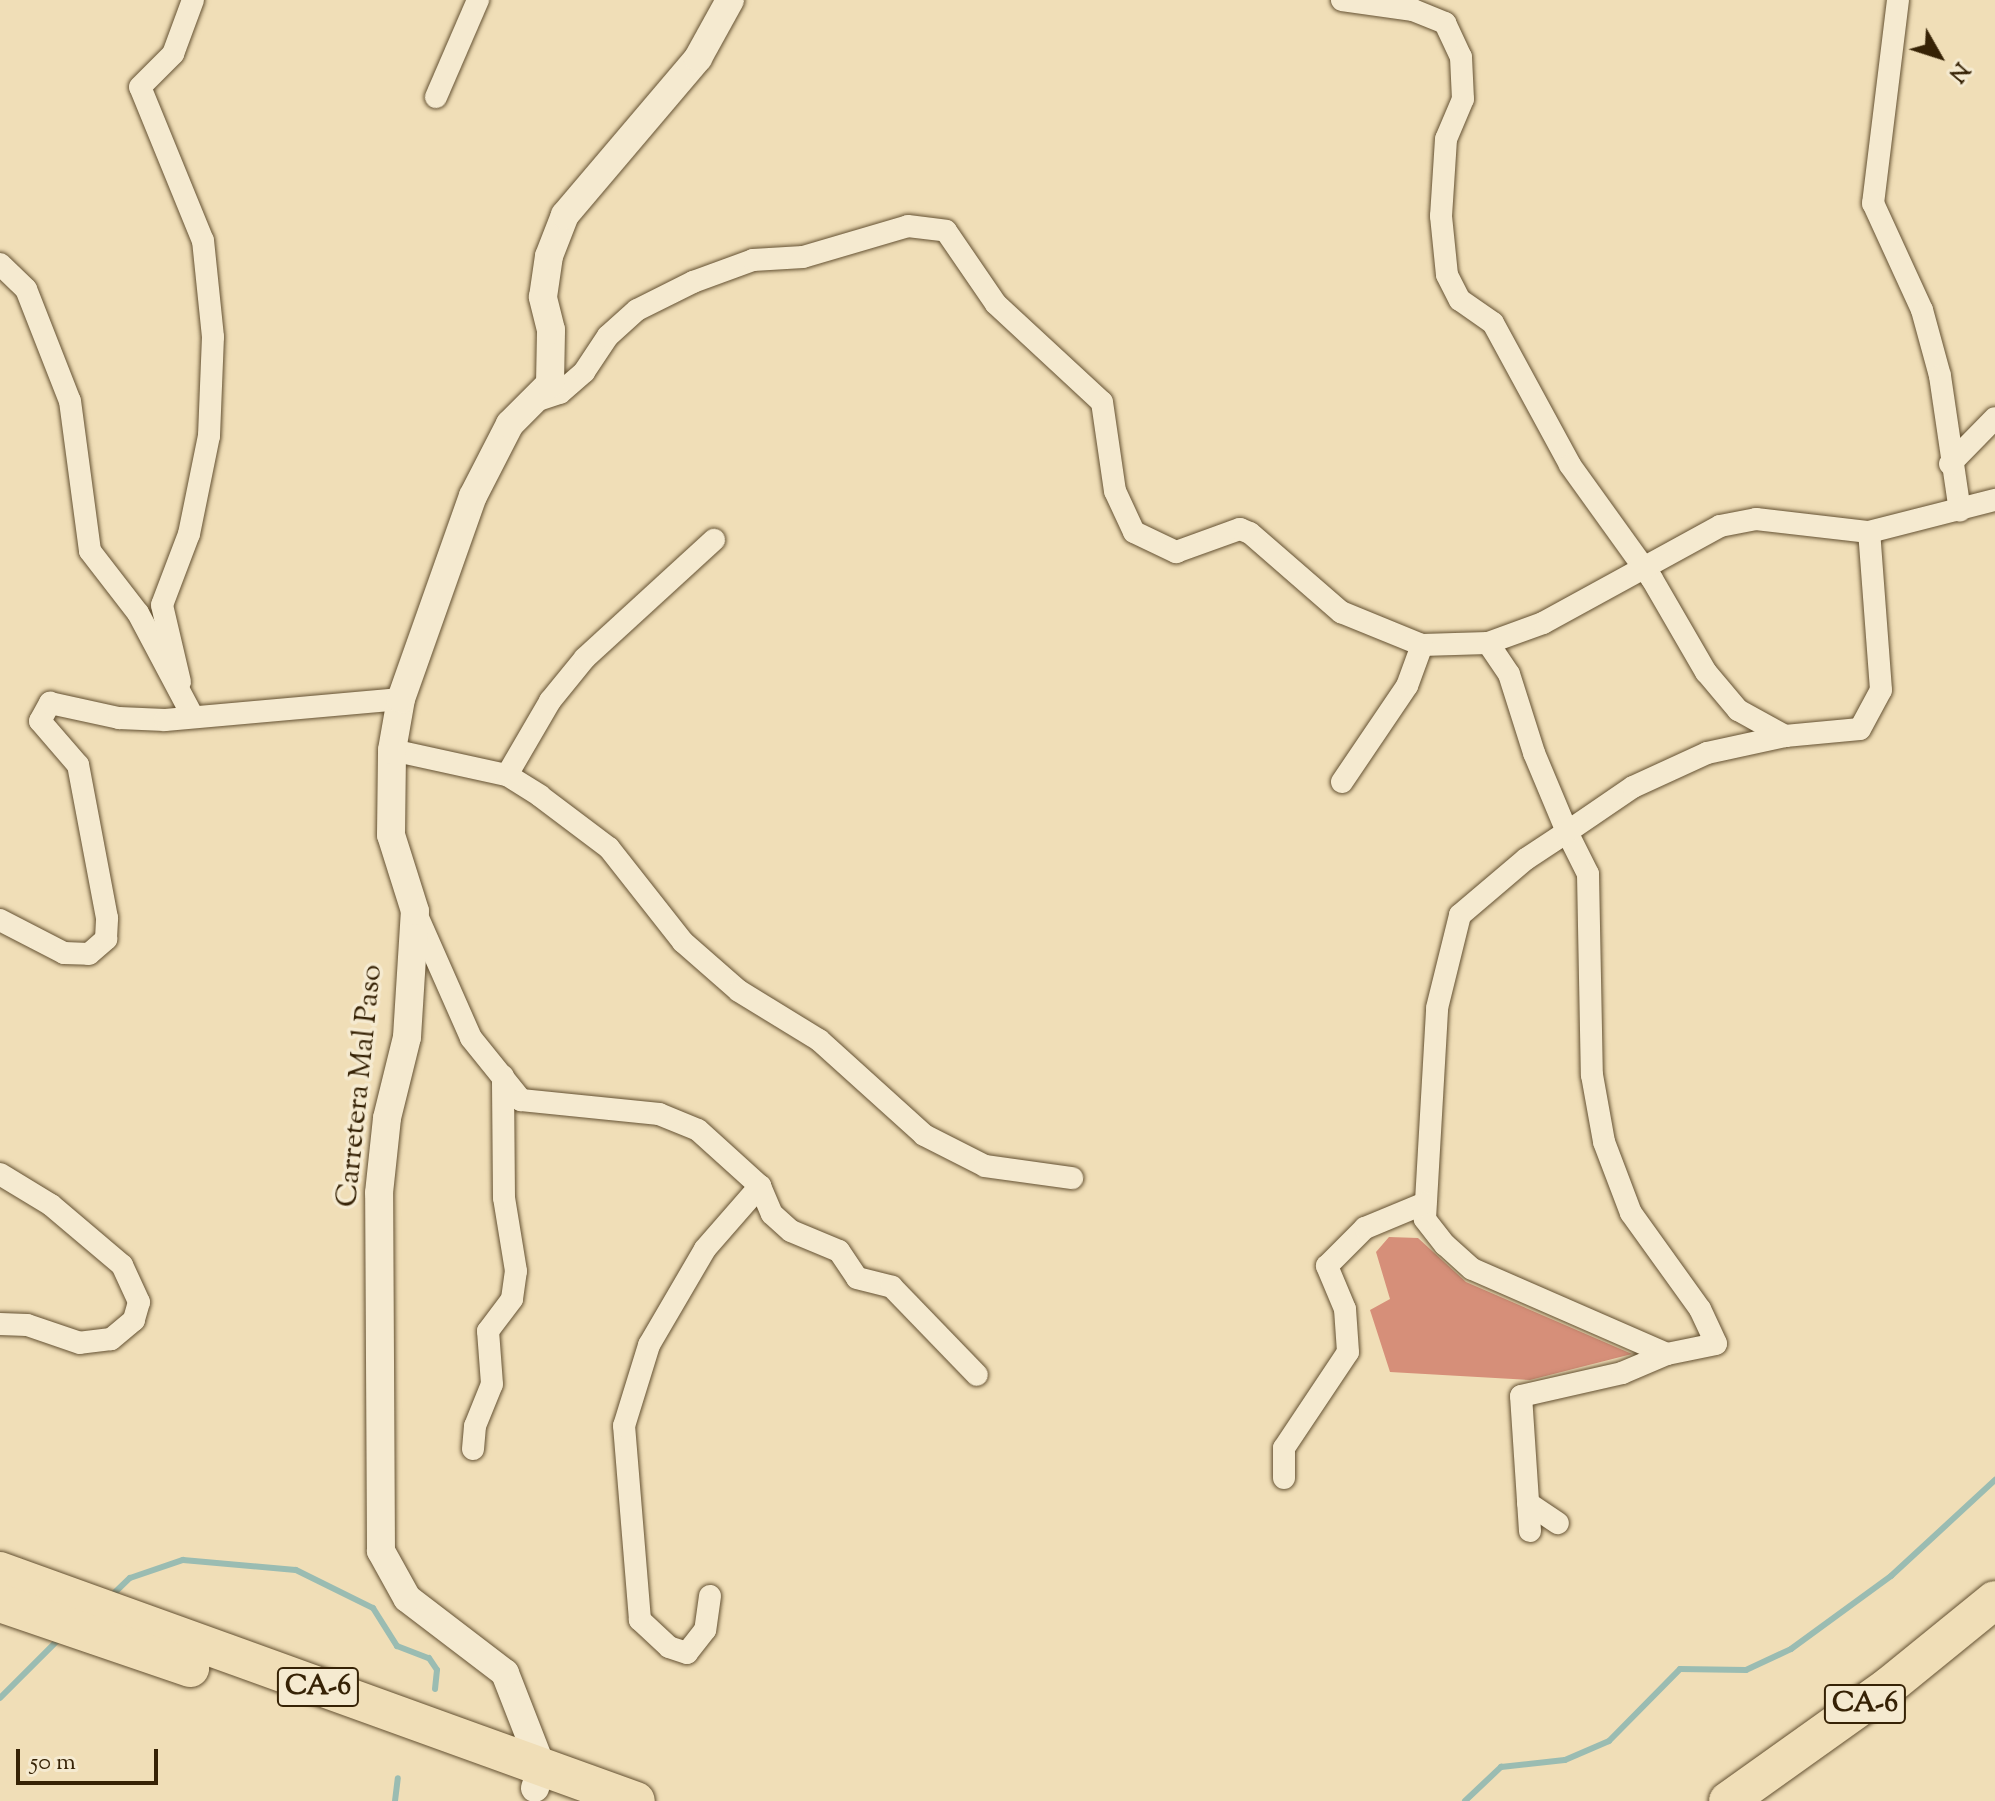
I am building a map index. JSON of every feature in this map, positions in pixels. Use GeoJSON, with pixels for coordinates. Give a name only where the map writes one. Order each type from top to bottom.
{"type":"FeatureCollection","features":[{"type":"Feature","properties":{"kind":"highway","name":"CA-6"},"geometry":{"type":"LineString","coordinates":[[0,1571],[14,1605],[549,1786],[636,1801]]}},
{"type":"Feature","properties":{"kind":"highway","name":"CA-6"},"geometry":{"type":"LineString","coordinates":[[1728,1801],[1889,1686],[1995,1600]]}},
{"type":"Feature","properties":{"kind":"highway","name":"CA-6"},"geometry":{"type":"LineString","coordinates":[[1775,1801],[1995,1630]]}},
{"type":"Feature","properties":{"kind":"street"},"geometry":{"type":"LineString","coordinates":[[192,715],[180,682],[162,605],[189,534],[209,436],[213,337],[203,241],[140,87],[173,54],[193,0]]}},
{"type":"Feature","properties":{"kind":"street"},"geometry":{"type":"LineString","coordinates":[[436,97],[478,0]]}},
{"type":"Feature","properties":{"kind":"street","name":"Carretera Mal Paso"},"geometry":{"type":"LineString","coordinates":[[549,1786],[505,1673],[407,1598],[381,1551],[379,1193],[387,1118],[407,1037],[415,911],[391,835],[392,750],[401,699],[473,496],[510,424],[538,400],[550,384],[553,365],[543,297],[549,256],[565,215],[698,58],[730,0]]}},
{"type":"Feature","properties":{"kind":"street"},"geometry":{"type":"LineString","coordinates":[[1342,0],[1413,10],[1445,23],[1461,57],[1463,99],[1446,139],[1443,179],[1447,275],[1460,300],[1493,323],[1570,465],[1643,565],[1720,691],[1760,726],[1785,736]]}},
{"type":"Feature","properties":{"kind":"street"},"geometry":{"type":"LineString","coordinates":[[1898,0],[1873,203],[1922,310],[1940,376],[1950,464],[1960,511]]}},
{"type":"Feature","properties":{"kind":"street"},"geometry":{"type":"LineString","coordinates":[[538,400],[560,393],[584,372],[608,336],[637,310],[693,282],[753,260],[803,257],[908,226],[946,231],[996,304],[1102,402],[1115,491],[1134,532],[1176,552],[1240,529],[1250,533],[1341,612],[1422,645],[1488,643],[1543,623],[1643,565],[1720,526],[1756,519],[1869,532],[1995,500]]}},
{"type":"Feature","properties":{"kind":"street"},"geometry":{"type":"LineString","coordinates":[[0,264],[26,289],[70,401],[90,551],[180,682]]}},
{"type":"Feature","properties":{"kind":"street"},"geometry":{"type":"LineString","coordinates":[[1950,464],[1995,418]]}},
{"type":"Feature","properties":{"kind":"street"},"geometry":{"type":"LineString","coordinates":[[1960,511],[1995,516]]}},
{"type":"Feature","properties":{"kind":"street"},"geometry":{"type":"LineString","coordinates":[[1667,1354],[1472,1269],[1425,1219],[1435,1128],[1437,1008],[1460,915],[1567,832],[1633,787],[1707,753],[1749,749],[1785,736],[1860,729],[1881,690],[1869,532]]}},
{"type":"Feature","properties":{"kind":"street"},"geometry":{"type":"LineString","coordinates":[[507,775],[550,701],[585,658],[714,540]]}},
{"type":"Feature","properties":{"kind":"street"},"geometry":{"type":"LineString","coordinates":[[1488,643],[1509,674],[1567,832],[1588,874],[1592,1075],[1604,1142],[1631,1213],[1700,1309],[1716,1344],[1667,1354],[1622,1373],[1521,1396],[1530,1531]]}},
{"type":"Feature","properties":{"kind":"street"},"geometry":{"type":"LineString","coordinates":[[1342,782],[1407,686],[1422,645]]}},
{"type":"Feature","properties":{"kind":"street"},"geometry":{"type":"LineString","coordinates":[[0,920],[64,953],[89,954],[106,939],[87,794],[78,765],[40,721],[50,703],[119,718],[401,699]]}},
{"type":"Feature","properties":{"kind":"street"},"geometry":{"type":"LineString","coordinates":[[392,750],[507,775],[609,848],[683,942],[728,982],[819,1040],[924,1135],[985,1166],[1072,1178]]}},
{"type":"Feature","properties":{"kind":"street"},"geometry":{"type":"LineString","coordinates":[[415,911],[471,1038],[521,1100],[659,1114],[698,1130],[760,1186],[772,1214],[791,1231],[839,1251],[857,1278],[892,1287],[977,1375]]}},
{"type":"Feature","properties":{"kind":"street"},"geometry":{"type":"LineString","coordinates":[[473,1449],[475,1426],[492,1384],[488,1331],[512,1299],[516,1271],[504,1198],[503,1076]]}},
{"type":"Feature","properties":{"kind":"street"},"geometry":{"type":"LineString","coordinates":[[0,1174],[51,1205],[122,1265],[139,1302],[134,1320],[111,1339],[80,1343],[27,1325],[0,1324]]}},
{"type":"Feature","properties":{"kind":"street"},"geometry":{"type":"LineString","coordinates":[[710,1596],[705,1630],[687,1653],[669,1647],[640,1620],[624,1426],[657,1331],[705,1249],[760,1186]]}},
{"type":"Feature","properties":{"kind":"street"},"geometry":{"type":"LineString","coordinates":[[1284,1478],[1284,1448],[1348,1352],[1345,1309],[1327,1266],[1365,1228],[1425,1203]]}},
{"type":"Feature","properties":{"kind":"street"},"geometry":{"type":"LineString","coordinates":[[1528,1503],[1558,1523]]}},
{"type":"Feature","properties":{"kind":"building"},"geometry":{"type":"Polygon","coordinates":[[[1389,1237],[1418,1238],[1466,1282],[1632,1354],[1530,1380],[1390,1372],[1370,1310],[1390,1299],[1376,1252],[1389,1237]]]}},
{"type":"Feature","properties":{"kind":"waterway"},"geometry":{"type":"LineString","coordinates":[[1465,1801],[1501,1767],[1565,1760],[1609,1741],[1680,1669],[1746,1670],[1791,1649],[1891,1576],[1995,1480]]}},
{"type":"Feature","properties":{"kind":"waterway"},"geometry":{"type":"LineString","coordinates":[[109,1598],[130,1578],[183,1560],[296,1570],[373,1608],[397,1646],[429,1658],[437,1670],[435,1689]]}},
{"type":"Feature","properties":{"kind":"waterway"},"geometry":{"type":"LineString","coordinates":[[0,1698],[60,1638]]}},
{"type":"Feature","properties":{"kind":"waterway"},"geometry":{"type":"LineString","coordinates":[[395,1801],[398,1778]]}}]}
